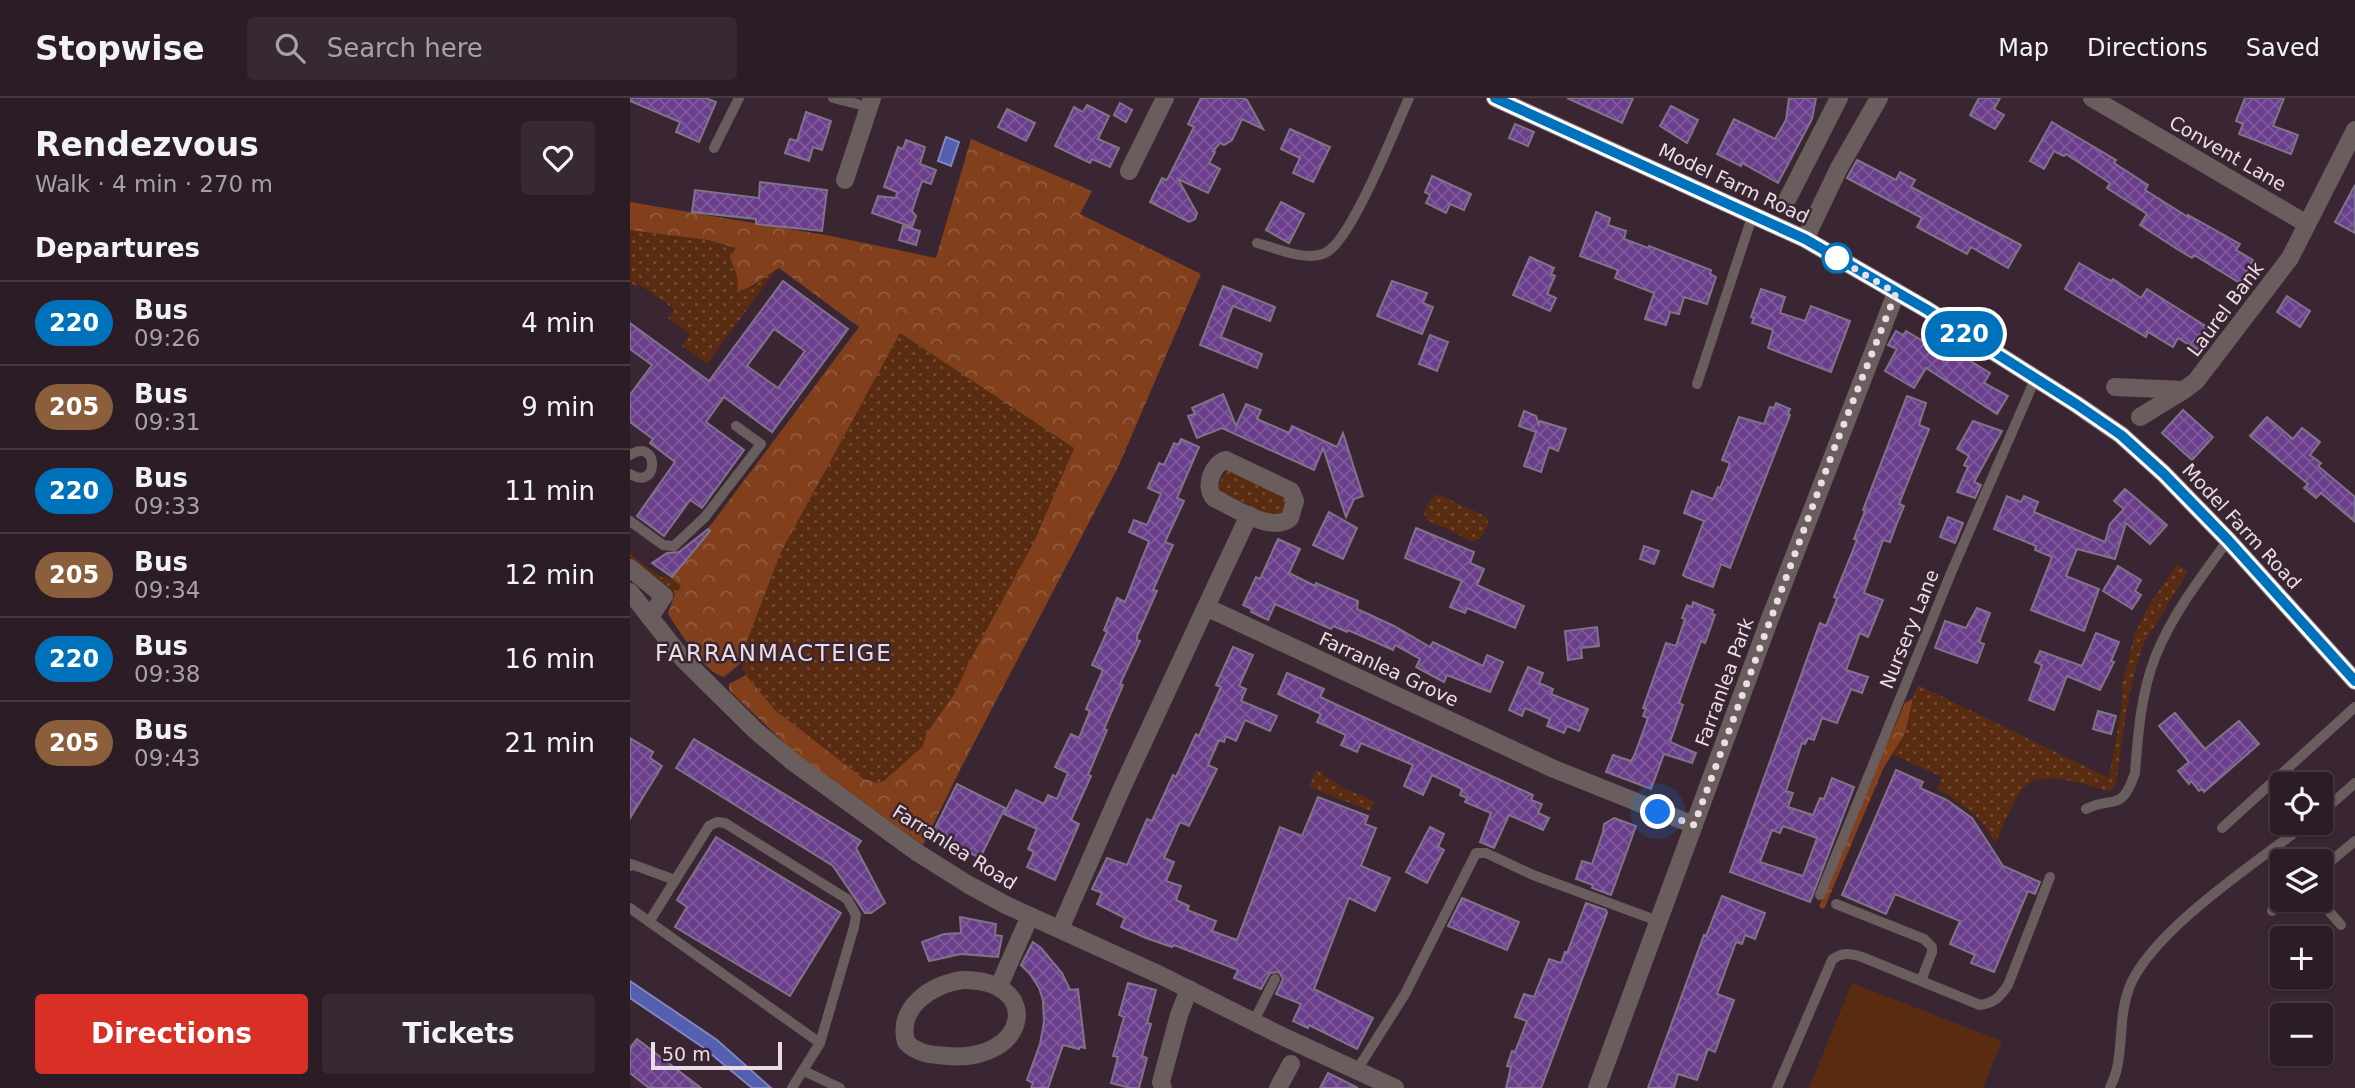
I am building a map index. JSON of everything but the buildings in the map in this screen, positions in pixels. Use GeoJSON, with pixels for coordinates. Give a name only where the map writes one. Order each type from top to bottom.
{"type":"FeatureCollection","features":[{"type":"Feature","properties":{"kind":"main road","name":"Model Farm Road"},"geometry":{"type":"LineString","coordinates":[[1495,98],[1805,239],[2076,404],[2141,452],[2228,540],[2355,681]]}},
{"type":"Feature","properties":{"kind":"street"},"geometry":{"type":"LineString","coordinates":[[1129,171],[1165,98]]}},
{"type":"Feature","properties":{"kind":"street"},"geometry":{"type":"LineString","coordinates":[[1788,198],[1839,98]]}},
{"type":"Feature","properties":{"kind":"street","name":"Convent Lane"},"geometry":{"type":"LineString","coordinates":[[2092,98],[2308,224]]}},
{"type":"Feature","properties":{"kind":"street"},"geometry":{"type":"LineString","coordinates":[[1805,239],[1876,99]]}},
{"type":"Feature","properties":{"kind":"street"},"geometry":{"type":"LineString","coordinates":[[845,180],[871,103]]}},
{"type":"Feature","properties":{"kind":"street","name":"Laurel Bank"},"geometry":{"type":"LineString","coordinates":[[2140,417],[2184,390],[2208,368],[2290,258],[2355,130]]}},
{"type":"Feature","properties":{"kind":"street","name":"Farranlea Park"},"geometry":{"type":"LineString","coordinates":[[1597,1088],[1826,472],[1896,293]]}},
{"type":"Feature","properties":{"kind":"street"},"geometry":{"type":"LineString","coordinates":[[2115,387],[2184,390]]}},
{"type":"Feature","properties":{"kind":"street"},"geometry":{"type":"LineString","coordinates":[[1226,460],[1284,486],[1294,496],[1294,512],[1286,522],[1267,523],[1249,515],[1211,494],[1209,484],[1220,461],[1226,460]]}},
{"type":"Feature","properties":{"kind":"street"},"geometry":{"type":"LineString","coordinates":[[1060,929],[1121,790],[1249,515]]}},
{"type":"Feature","properties":{"kind":"street"},"geometry":{"type":"LineString","coordinates":[[630,568],[664,596],[650,617]]}},
{"type":"Feature","properties":{"kind":"street","name":"Farranlea Road"},"geometry":{"type":"LineString","coordinates":[[630,592],[683,659],[723,701],[793,762],[918,853],[969,885],[1030,916],[1395,1088]]}},
{"type":"Feature","properties":{"kind":"street","name":"Farranlea Grove"},"geometry":{"type":"LineString","coordinates":[[1206,607],[1554,769],[1694,825]]}},
{"type":"Feature","properties":{"kind":"street"},"geometry":{"type":"LineString","coordinates":[[999,986],[1030,916]]}},
{"type":"Feature","properties":{"kind":"street"},"geometry":{"type":"LineString","coordinates":[[962,980],[999,986],[1014,1002],[1016,1014],[1012,1033],[997,1048],[981,1054],[955,1057],[922,1052],[906,1042],[905,1028],[909,1015],[914,1004],[928,991],[962,980]]}},
{"type":"Feature","properties":{"kind":"street"},"geometry":{"type":"LineString","coordinates":[[1163,1088],[1161,1082],[1177,1020],[1189,989]]}},
{"type":"Feature","properties":{"kind":"street"},"geometry":{"type":"LineString","coordinates":[[1278,1088],[1291,1064]]}},
{"type":"Feature","properties":{"kind":"lane"},"geometry":{"type":"LineString","coordinates":[[713,148],[739,98]]}},
{"type":"Feature","properties":{"kind":"lane"},"geometry":{"type":"LineString","coordinates":[[833,98],[871,103]]}},
{"type":"Feature","properties":{"kind":"lane"},"geometry":{"type":"LineString","coordinates":[[1257,243],[1311,255],[1326,253],[1338,242],[1351,223],[1409,98]]}},
{"type":"Feature","properties":{"kind":"lane"},"geometry":{"type":"LineString","coordinates":[[1697,384],[1754,214]]}},
{"type":"Feature","properties":{"kind":"lane","name":"Nursery Lane"},"geometry":{"type":"LineString","coordinates":[[1820,895],[1951,573],[2035,379]]}},
{"type":"Feature","properties":{"kind":"lane"},"geometry":{"type":"LineString","coordinates":[[630,521],[663,545],[674,546],[705,517],[761,444],[736,426]]}},
{"type":"Feature","properties":{"kind":"lane"},"geometry":{"type":"LineString","coordinates":[[630,455],[643,451],[652,457],[653,463],[649,474],[644,477],[630,475]]}},
{"type":"Feature","properties":{"kind":"lane"},"geometry":{"type":"LineString","coordinates":[[2086,809],[2114,804],[2126,793],[2135,773],[2143,697],[2156,654],[2176,615],[2228,540]]}},
{"type":"Feature","properties":{"kind":"lane"},"geometry":{"type":"LineString","coordinates":[[2222,828],[2355,707]]}},
{"type":"Feature","properties":{"kind":"lane"},"geometry":{"type":"LineString","coordinates":[[2333,802],[2355,783]]}},
{"type":"Feature","properties":{"kind":"lane"},"geometry":{"type":"LineString","coordinates":[[649,922],[709,826],[717,822],[725,823],[847,899],[856,915],[854,927],[820,1043],[792,1088]]}},
{"type":"Feature","properties":{"kind":"lane"},"geometry":{"type":"LineString","coordinates":[[2109,1088],[2117,1068],[2124,1003],[2135,975],[2164,939],[2204,903],[2292,835]]}},
{"type":"Feature","properties":{"kind":"lane"},"geometry":{"type":"LineString","coordinates":[[2333,859],[2355,841]]}},
{"type":"Feature","properties":{"kind":"lane"},"geometry":{"type":"LineString","coordinates":[[1357,1070],[1405,993],[1476,853],[1486,853],[1533,875],[1658,921]]}},
{"type":"Feature","properties":{"kind":"lane"},"geometry":{"type":"LineString","coordinates":[[630,866],[631,864],[675,880]]}},
{"type":"Feature","properties":{"kind":"lane"},"geometry":{"type":"LineString","coordinates":[[1777,1088],[1832,960],[1844,953],[1862,957],[1980,1005],[1995,1000],[2003,993],[2013,974],[2050,877]]}},
{"type":"Feature","properties":{"kind":"lane"},"geometry":{"type":"LineString","coordinates":[[1836,904],[1924,939],[1930,944],[1932,952],[1921,981]]}},
{"type":"Feature","properties":{"kind":"lane"},"geometry":{"type":"LineString","coordinates":[[630,908],[820,1043]]}},
{"type":"Feature","properties":{"kind":"lane"},"geometry":{"type":"LineString","coordinates":[[2330,912],[2342,925]]}},
{"type":"Feature","properties":{"kind":"lane"},"geometry":{"type":"LineString","coordinates":[[1254,1021],[1275,979]]}},
{"type":"Feature","properties":{"kind":"lane"},"geometry":{"type":"LineString","coordinates":[[804,1071],[840,1088]]}},
{"type":"Feature","properties":{"kind":"shaded area"},"geometry":{"type":"Polygon","coordinates":[[[630,230],[708,240],[737,248],[752,288],[778,267],[707,364],[682,346],[690,334],[668,318],[674,309],[639,284],[636,287],[630,282],[630,230]]]}},
{"type":"Feature","properties":{"kind":"shaded area"},"geometry":{"type":"Polygon","coordinates":[[[900,333],[1074,448],[1034,542],[955,693],[926,734],[923,746],[892,775],[878,783],[864,779],[775,710],[743,671],[742,654],[781,552],[900,333]]]}},
{"type":"Feature","properties":{"kind":"shaded area"},"geometry":{"type":"Polygon","coordinates":[[[1227,469],[1282,492],[1288,503],[1285,515],[1267,515],[1222,492],[1218,485],[1227,469]]]}},
{"type":"Feature","properties":{"kind":"shaded area"},"geometry":{"type":"Polygon","coordinates":[[[1435,495],[1487,517],[1488,525],[1480,539],[1472,541],[1427,520],[1424,513],[1435,495]]]}},
{"type":"Feature","properties":{"kind":"shaded area"},"geometry":{"type":"Polygon","coordinates":[[[630,554],[663,578],[665,575],[681,586],[674,596],[630,562],[630,554]]]}},
{"type":"Feature","properties":{"kind":"shaded area"},"geometry":{"type":"Polygon","coordinates":[[[2177,564],[2188,571],[2143,645],[2129,696],[2116,782],[2112,790],[2064,780],[2040,779],[2030,782],[2015,801],[1995,843],[1970,811],[1937,789],[1942,777],[1892,754],[1905,733],[1918,685],[2109,778],[2122,705],[2122,684],[2135,633],[2150,604],[2177,564]]]}},
{"type":"Feature","properties":{"kind":"shaded area"},"geometry":{"type":"Polygon","coordinates":[[[1316,770],[1342,787],[1374,801],[1371,811],[1309,787],[1316,770]]]}},
{"type":"Feature","properties":{"kind":"shaded area"},"geometry":{"type":"Polygon","coordinates":[[[1852,983],[2002,1041],[1983,1088],[1809,1088],[1852,983]]]}},
{"type":"Feature","properties":{"kind":"green space"},"geometry":{"type":"Polygon","coordinates":[[[971,139],[1092,191],[1080,214],[1201,274],[1119,465],[923,845],[798,756],[729,690],[729,684],[746,675],[775,710],[864,779],[878,783],[885,780],[923,746],[926,734],[955,693],[1034,542],[1074,448],[900,333],[781,552],[742,654],[742,662],[724,677],[716,674],[700,660],[668,614],[674,596],[681,586],[671,578],[859,327],[779,268],[738,291],[737,276],[730,257],[736,248],[708,240],[630,230],[630,202],[831,236],[936,258],[971,139]]]}},
{"type":"Feature","properties":{"kind":"green space"},"geometry":{"type":"Polygon","coordinates":[[[1913,698],[1905,733],[1883,769],[1824,909],[1819,907],[1865,792],[1905,703],[1913,698]]]}},
{"type":"Feature","properties":{"kind":"water"},"geometry":{"type":"Polygon","coordinates":[[[946,137],[959,142],[951,166],[938,161],[946,137]]]}},
{"type":"Feature","properties":{"kind":"water"},"geometry":{"type":"Polygon","coordinates":[[[630,981],[717,1040],[771,1088],[752,1088],[704,1048],[630,998],[630,981]]]}},
{"type":"Feature","properties":{"kind":"bus line","name":"220"},"geometry":{"type":"LineString","coordinates":[[1495,98],[1805,239],[1926,309],[2076,404],[2121,435],[2164,474],[2228,540],[2355,681]]}},
{"type":"Feature","properties":{"kind":"district","name":"FARRANMACTEIGE"},"geometry":{"type":"Point","coordinates":[774,653]}},
{"type":"Feature","properties":{"kind":"route"},"geometry":{"type":"LineString","coordinates":[[1658,812],[1694,825],[1834,449],[1896,293],[1828,253],[1837,258]]}}]}
